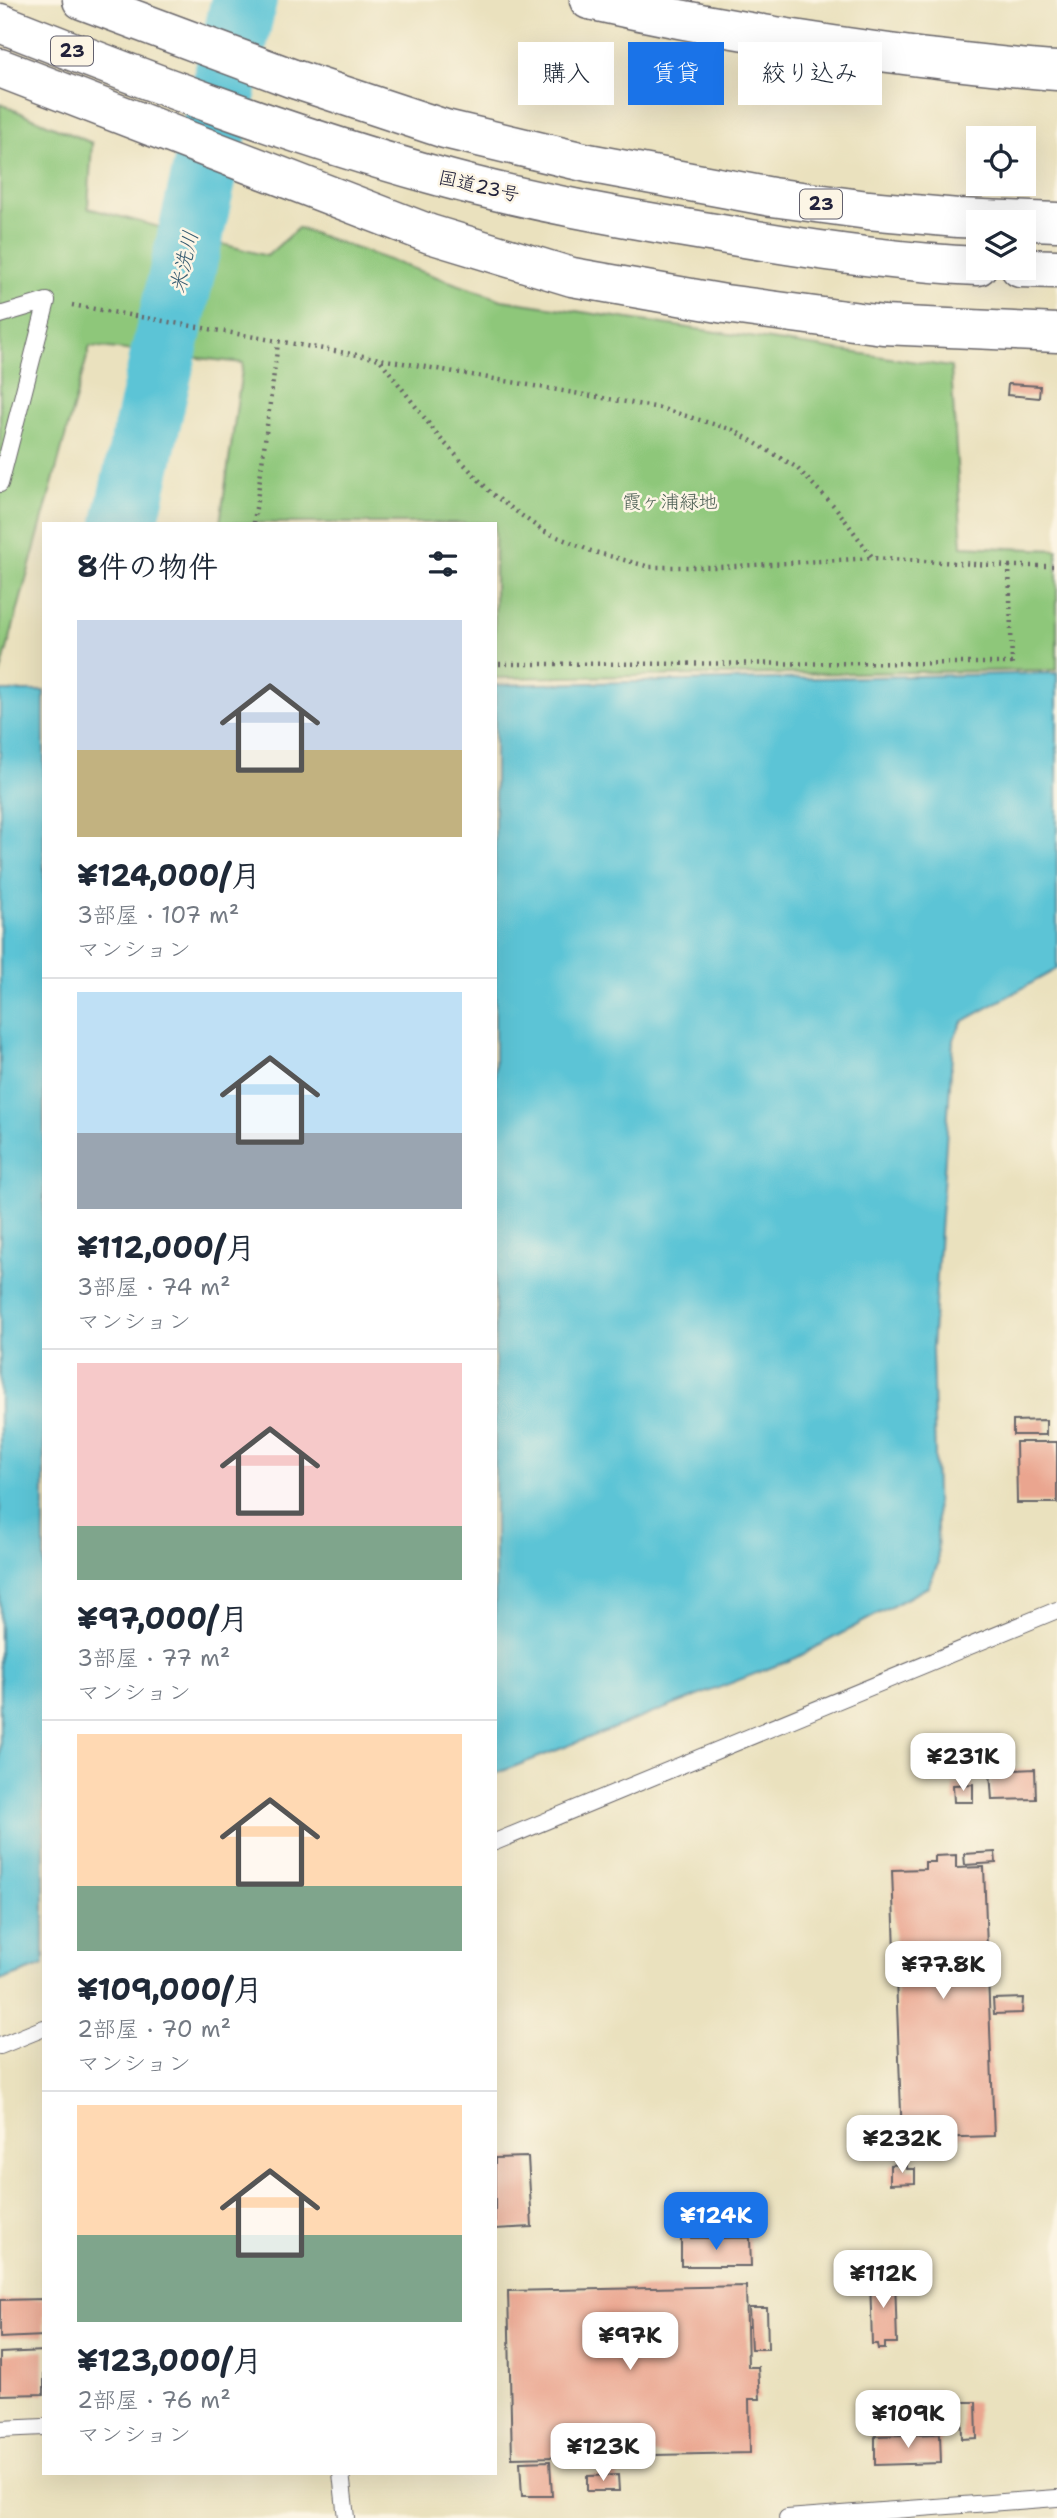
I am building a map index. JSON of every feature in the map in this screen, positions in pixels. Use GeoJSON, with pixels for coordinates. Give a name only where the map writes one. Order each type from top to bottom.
{"type":"FeatureCollection","features":[{"type":"Feature","properties":{"kind":"highway","name":"23"},"geometry":{"type":"LineString","coordinates":[[82,0],[291,78],[445,129],[588,163],[772,197],[867,210],[958,218],[1057,222]]}},
{"type":"Feature","properties":{"kind":"highway"},"geometry":{"type":"LineString","coordinates":[[589,0],[663,17],[848,48],[1057,71]]}},
{"type":"Feature","properties":{"kind":"highway","name":"国道23号"},"geometry":{"type":"LineString","coordinates":[[0,23],[285,131],[432,175],[586,211],[864,256],[966,265]]}},
{"type":"Feature","properties":{"kind":"highway"},"geometry":{"type":"LineString","coordinates":[[0,68],[430,234],[572,277],[725,303],[883,325],[1057,333]]}},
{"type":"Feature","properties":{"kind":"highway"},"geometry":{"type":"LineString","coordinates":[[1036,268],[1057,269]]}},
{"type":"Feature","properties":{"kind":"lane"},"geometry":{"type":"LineString","coordinates":[[0,315],[47,301]]}},
{"type":"Feature","properties":{"kind":"lane"},"geometry":{"type":"LineString","coordinates":[[0,484],[47,301]]}},
{"type":"Feature","properties":{"kind":"lane"},"geometry":{"type":"LineString","coordinates":[[497,1841],[1057,1610]]}},
{"type":"Feature","properties":{"kind":"lane"},"geometry":{"type":"LineString","coordinates":[[0,2046],[42,2029]]}},
{"type":"Feature","properties":{"kind":"lane"},"geometry":{"type":"LineString","coordinates":[[0,2428],[42,2427]]}},
{"type":"Feature","properties":{"kind":"lane"},"geometry":{"type":"LineString","coordinates":[[341,2475],[346,2518]]}},
{"type":"Feature","properties":{"kind":"lane"},"geometry":{"type":"LineString","coordinates":[[787,2518],[1057,2498]]}},
{"type":"Feature","properties":{"kind":"path"},"geometry":{"type":"LineString","coordinates":[[47,301],[660,408],[733,430],[796,467],[836,508],[873,558]]}},
{"type":"Feature","properties":{"kind":"path"},"geometry":{"type":"LineString","coordinates":[[254,522],[278,343]]}},
{"type":"Feature","properties":{"kind":"path"},"geometry":{"type":"LineString","coordinates":[[381,360],[439,437],[492,494],[542,531],[579,546],[650,567],[719,567],[873,558],[1057,566]]}},
{"type":"Feature","properties":{"kind":"path"},"geometry":{"type":"LineString","coordinates":[[497,664],[1012,663],[1009,566]]}},
{"type":"Feature","properties":{"kind":"green space","name":"霞ヶ浦緑地"},"geometry":{"type":"Polygon","coordinates":[[[0,104],[92,143],[88,208],[267,256],[298,228],[502,300],[951,367],[962,546],[1057,550],[1057,670],[497,678],[497,522],[220,522],[243,363],[90,346],[0,675],[0,104]]]}},
{"type":"Feature","properties":{"kind":"water"},"geometry":{"type":"Polygon","coordinates":[[[1057,673],[1057,969],[962,1022],[953,1040],[932,1349],[938,1564],[928,1587],[796,1658],[497,1773],[497,685],[1057,673]]]}},
{"type":"Feature","properties":{"kind":"water"},"geometry":{"type":"Polygon","coordinates":[[[0,691],[42,691],[42,1966],[0,1981],[0,691]]]}},
{"type":"Feature","properties":{"kind":"building"},"geometry":{"type":"Polygon","coordinates":[[[1008,384],[1040,386],[1039,398],[1007,395],[1008,384]]]}},
{"type":"Feature","properties":{"kind":"building"},"geometry":{"type":"Polygon","coordinates":[[[1046,1420],[1046,1435],[1013,1435],[1013,1421],[1046,1420]]]}},
{"type":"Feature","properties":{"kind":"building"},"geometry":{"type":"Polygon","coordinates":[[[1016,1442],[1057,1442],[1057,1503],[1017,1503],[1016,1442]]]}},
{"type":"Feature","properties":{"kind":"building"},"geometry":{"type":"Polygon","coordinates":[[[1035,1769],[1036,1799],[992,1800],[990,1771],[1035,1769]]]}},
{"type":"Feature","properties":{"kind":"building"},"geometry":{"type":"Polygon","coordinates":[[[973,1784],[973,1802],[954,1802],[953,1785],[973,1784]]]}},
{"type":"Feature","properties":{"kind":"building"},"geometry":{"type":"Polygon","coordinates":[[[995,1852],[996,1863],[965,1865],[964,1854],[995,1852]]]}},
{"type":"Feature","properties":{"kind":"building"},"geometry":{"type":"Polygon","coordinates":[[[956,1855],[956,1868],[984,1867],[994,2136],[902,2139],[892,1870],[925,1869],[925,1862],[935,1862],[935,1856],[956,1855]]]}},
{"type":"Feature","properties":{"kind":"building"},"geometry":{"type":"Polygon","coordinates":[[[1023,1998],[1022,2013],[994,2014],[993,1999],[1023,1998]]]}},
{"type":"Feature","properties":{"kind":"building"},"geometry":{"type":"Polygon","coordinates":[[[528,2157],[532,2227],[497,2229],[497,2158],[528,2157]]]}},
{"type":"Feature","properties":{"kind":"building"},"geometry":{"type":"Polygon","coordinates":[[[907,2164],[907,2169],[915,2169],[915,2183],[890,2184],[890,2165],[907,2164]]]}},
{"type":"Feature","properties":{"kind":"building"},"geometry":{"type":"Polygon","coordinates":[[[681,2238],[750,2238],[751,2266],[681,2266],[681,2238]]]}},
{"type":"Feature","properties":{"kind":"building"},"geometry":{"type":"Polygon","coordinates":[[[875,2273],[888,2273],[888,2278],[895,2278],[897,2343],[885,2343],[885,2349],[878,2349],[877,2344],[872,2344],[870,2278],[876,2278],[875,2273]]]}},
{"type":"Feature","properties":{"kind":"building"},"geometry":{"type":"Polygon","coordinates":[[[746,2286],[748,2367],[758,2367],[760,2399],[749,2399],[750,2453],[512,2458],[508,2291],[746,2286]]]}},
{"type":"Feature","properties":{"kind":"building"},"geometry":{"type":"Polygon","coordinates":[[[42,2299],[42,2336],[0,2338],[0,2300],[42,2299]]]}},
{"type":"Feature","properties":{"kind":"building"},"geometry":{"type":"Polygon","coordinates":[[[749,2308],[767,2308],[768,2349],[751,2349],[749,2308]]]}},
{"type":"Feature","properties":{"kind":"building"},"geometry":{"type":"Polygon","coordinates":[[[42,2351],[42,2394],[0,2395],[0,2353],[42,2351]]]}},
{"type":"Feature","properties":{"kind":"building"},"geometry":{"type":"Polygon","coordinates":[[[961,2402],[976,2402],[977,2438],[962,2439],[961,2402]]]}},
{"type":"Feature","properties":{"kind":"building"},"geometry":{"type":"Polygon","coordinates":[[[940,2434],[941,2463],[875,2465],[875,2436],[940,2434]]]}},
{"type":"Feature","properties":{"kind":"building"},"geometry":{"type":"Polygon","coordinates":[[[550,2461],[552,2496],[522,2496],[520,2462],[550,2461]]]}},
{"type":"Feature","properties":{"kind":"building"},"geometry":{"type":"Polygon","coordinates":[[[618,2475],[619,2491],[587,2491],[587,2476],[618,2475]]]}},
{"type":"Feature","properties":{"kind":"waterway","name":"米洗川"},"geometry":{"type":"LineString","coordinates":[[125,522],[244,0]]}}]}
